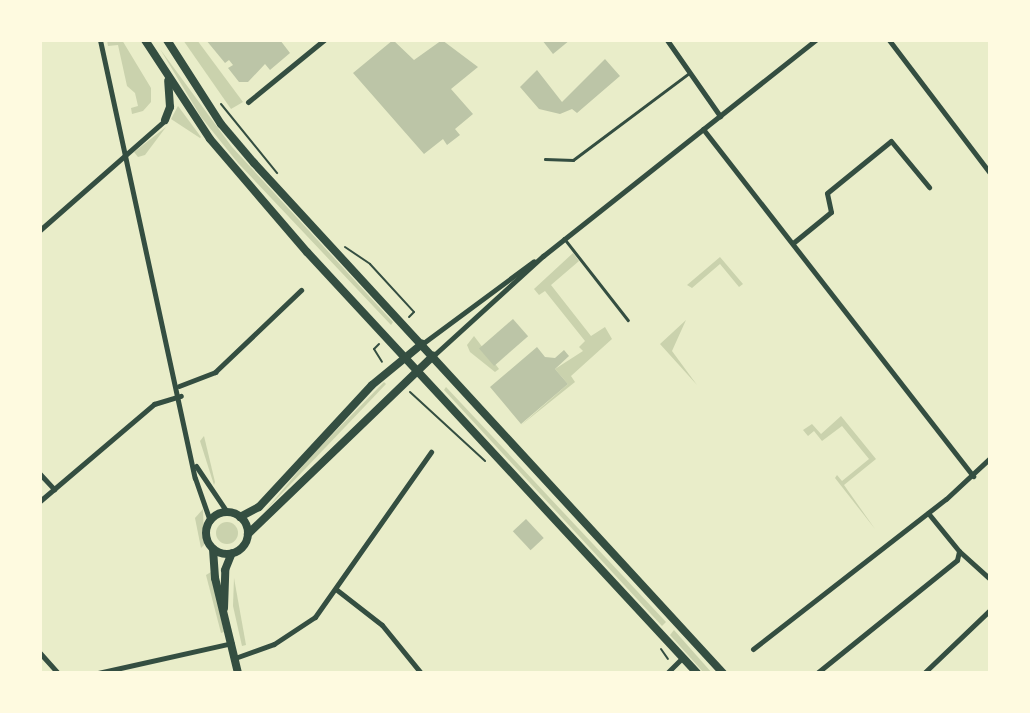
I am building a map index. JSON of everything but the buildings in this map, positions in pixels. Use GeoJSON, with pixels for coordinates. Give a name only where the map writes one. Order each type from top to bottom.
{"type":"FeatureCollection","features":[{"type":"Feature","properties":{"kind":"main road"},"geometry":{"type":"LineString","coordinates":[[145,40],[168,78],[233,166],[696,673]]}},
{"type":"Feature","properties":{"kind":"main road"},"geometry":{"type":"LineString","coordinates":[[167,40],[246,153],[723,673]]}},
{"type":"Feature","properties":{"kind":"main road"},"geometry":{"type":"LineString","coordinates":[[164,120],[170,107],[168,78]]}},
{"type":"Feature","properties":{"kind":"main road"},"geometry":{"type":"LineString","coordinates":[[238,673],[225,608],[215,578],[213,549],[206,536],[210,521],[227,513],[240,517],[259,506],[372,385],[422,344]]}},
{"type":"Feature","properties":{"kind":"main road"},"geometry":{"type":"LineString","coordinates":[[225,608],[225,569],[232,553],[243,546],[248,534],[433,356]]}},
{"type":"Feature","properties":{"kind":"main road"},"geometry":{"type":"LineString","coordinates":[[240,517],[248,534]]}},
{"type":"Feature","properties":{"kind":"main road"},"geometry":{"type":"LineString","coordinates":[[213,549],[232,553]]}},
{"type":"Feature","properties":{"kind":"street"},"geometry":{"type":"LineString","coordinates":[[100,40],[119,113],[124,157],[210,521]]}},
{"type":"Feature","properties":{"kind":"street"},"geometry":{"type":"LineString","coordinates":[[248,102],[324,40]]}},
{"type":"Feature","properties":{"kind":"street"},"geometry":{"type":"LineString","coordinates":[[667,40],[688,74],[720,116]]}},
{"type":"Feature","properties":{"kind":"street"},"geometry":{"type":"LineString","coordinates":[[422,344],[542,256],[816,40]]}},
{"type":"Feature","properties":{"kind":"street"},"geometry":{"type":"LineString","coordinates":[[889,40],[990,173]]}},
{"type":"Feature","properties":{"kind":"street"},"geometry":{"type":"LineString","coordinates":[[40,230],[164,120]]}},
{"type":"Feature","properties":{"kind":"street"},"geometry":{"type":"LineString","coordinates":[[703,129],[973,476]]}},
{"type":"Feature","properties":{"kind":"street"},"geometry":{"type":"LineString","coordinates":[[793,243],[831,212],[827,193],[891,141],[929,187]]}},
{"type":"Feature","properties":{"kind":"street"},"geometry":{"type":"LineString","coordinates":[[433,356],[542,256]]}},
{"type":"Feature","properties":{"kind":"street"},"geometry":{"type":"LineString","coordinates":[[178,386],[215,372],[301,290]]}},
{"type":"Feature","properties":{"kind":"street"},"geometry":{"type":"LineString","coordinates":[[40,501],[154,404],[181,396]]}},
{"type":"Feature","properties":{"kind":"street"},"geometry":{"type":"LineString","coordinates":[[235,658],[292,634],[315,617],[337,590],[431,452]]}},
{"type":"Feature","properties":{"kind":"street"},"geometry":{"type":"LineString","coordinates":[[754,649],[928,513],[973,476],[990,458]]}},
{"type":"Feature","properties":{"kind":"street"},"geometry":{"type":"LineString","coordinates":[[195,466],[227,513]]}},
{"type":"Feature","properties":{"kind":"street"},"geometry":{"type":"LineString","coordinates":[[40,474],[54,489]]}},
{"type":"Feature","properties":{"kind":"street"},"geometry":{"type":"LineString","coordinates":[[928,513],[959,551],[990,579]]}},
{"type":"Feature","properties":{"kind":"street"},"geometry":{"type":"LineString","coordinates":[[817,673],[954,565],[959,551]]}},
{"type":"Feature","properties":{"kind":"street"},"geometry":{"type":"LineString","coordinates":[[337,590],[382,625],[421,673]]}},
{"type":"Feature","properties":{"kind":"street"},"geometry":{"type":"LineString","coordinates":[[924,673],[990,610]]}},
{"type":"Feature","properties":{"kind":"street"},"geometry":{"type":"LineString","coordinates":[[98,673],[232,643]]}},
{"type":"Feature","properties":{"kind":"street"},"geometry":{"type":"LineString","coordinates":[[40,653],[58,673]]}},
{"type":"Feature","properties":{"kind":"street"},"geometry":{"type":"LineString","coordinates":[[667,673],[682,658]]}},
{"type":"Feature","properties":{"kind":"lane"},"geometry":{"type":"LineString","coordinates":[[545,159],[573,160],[688,74]]}},
{"type":"Feature","properties":{"kind":"lane"},"geometry":{"type":"LineString","coordinates":[[564,238],[628,320]]}},
{"type":"Feature","properties":{"kind":"path"},"geometry":{"type":"LineString","coordinates":[[218,100],[281,177]]}},
{"type":"Feature","properties":{"kind":"path"},"geometry":{"type":"LineString","coordinates":[[344,246],[370,264],[414,312]]}},
{"type":"Feature","properties":{"kind":"path"},"geometry":{"type":"LineString","coordinates":[[374,349],[376,355]]}},
{"type":"Feature","properties":{"kind":"path"},"geometry":{"type":"LineString","coordinates":[[417,400],[494,468]]}},
{"type":"Feature","properties":{"kind":"path"},"geometry":{"type":"LineString","coordinates":[[659,648],[674,666]]}},
{"type":"Feature","properties":{"kind":"green space"},"geometry":{"type":"Polygon","coordinates":[[[107,40],[122,40],[151,88],[151,102],[143,111],[132,114],[131,108],[138,106],[135,93],[127,86],[118,45],[108,46],[107,40]]]}},
{"type":"Feature","properties":{"kind":"green space"},"geometry":{"type":"Polygon","coordinates":[[[183,40],[197,40],[243,102],[231,109],[183,40]]]}},
{"type":"Feature","properties":{"kind":"green space"},"geometry":{"type":"Polygon","coordinates":[[[160,49],[232,147],[393,322],[391,325],[238,163],[201,117],[160,49]]]}},
{"type":"Feature","properties":{"kind":"green space"},"geometry":{"type":"Polygon","coordinates":[[[178,106],[201,137],[200,138],[171,119],[178,106]]]}},
{"type":"Feature","properties":{"kind":"green space"},"geometry":{"type":"Polygon","coordinates":[[[166,127],[145,155],[138,157],[134,152],[166,127]]]}},
{"type":"Feature","properties":{"kind":"green space"},"geometry":{"type":"Polygon","coordinates":[[[573,253],[579,261],[551,285],[591,336],[605,327],[612,339],[571,376],[575,382],[520,426],[568,384],[555,369],[583,351],[579,347],[585,341],[545,291],[539,295],[534,289],[573,253]]]}},
{"type":"Feature","properties":{"kind":"green space"},"geometry":{"type":"Polygon","coordinates":[[[720,257],[743,284],[739,287],[720,264],[692,288],[687,285],[720,257]]]}},
{"type":"Feature","properties":{"kind":"green space"},"geometry":{"type":"Polygon","coordinates":[[[686,320],[672,351],[697,385],[660,344],[686,320]]]}},
{"type":"Feature","properties":{"kind":"green space"},"geometry":{"type":"Polygon","coordinates":[[[474,336],[499,369],[495,372],[470,352],[467,345],[474,336]]]}},
{"type":"Feature","properties":{"kind":"green space"},"geometry":{"type":"Polygon","coordinates":[[[384,382],[386,384],[264,512],[312,455],[384,382]]]}},
{"type":"Feature","properties":{"kind":"green space"},"geometry":{"type":"Polygon","coordinates":[[[446,387],[666,622],[662,626],[444,390],[446,387]]]}},
{"type":"Feature","properties":{"kind":"green space"},"geometry":{"type":"Polygon","coordinates":[[[841,416],[876,459],[844,485],[875,529],[835,478],[837,475],[842,481],[869,459],[842,426],[822,441],[814,431],[808,436],[803,430],[812,424],[821,434],[841,416]]]}},
{"type":"Feature","properties":{"kind":"green space"},"geometry":{"type":"Polygon","coordinates":[[[204,436],[215,482],[214,485],[200,441],[204,436]]]}},
{"type":"Feature","properties":{"kind":"green space"},"geometry":{"type":"Polygon","coordinates":[[[203,509],[204,545],[201,548],[195,518],[203,509]]]}},
{"type":"Feature","properties":{"kind":"green space"},"geometry":{"type":"Polygon","coordinates":[[[227,522],[235,525],[238,533],[235,541],[227,544],[219,541],[216,533],[219,525],[227,522]]]}},
{"type":"Feature","properties":{"kind":"green space"},"geometry":{"type":"Polygon","coordinates":[[[211,572],[224,632],[221,633],[206,575],[211,572]]]}},
{"type":"Feature","properties":{"kind":"green space"},"geometry":{"type":"Polygon","coordinates":[[[234,578],[246,645],[242,646],[233,606],[234,578]]]}},
{"type":"Feature","properties":{"kind":"green space"},"geometry":{"type":"Polygon","coordinates":[[[674,630],[712,673],[704,673],[670,635],[674,630]]]}}]}
